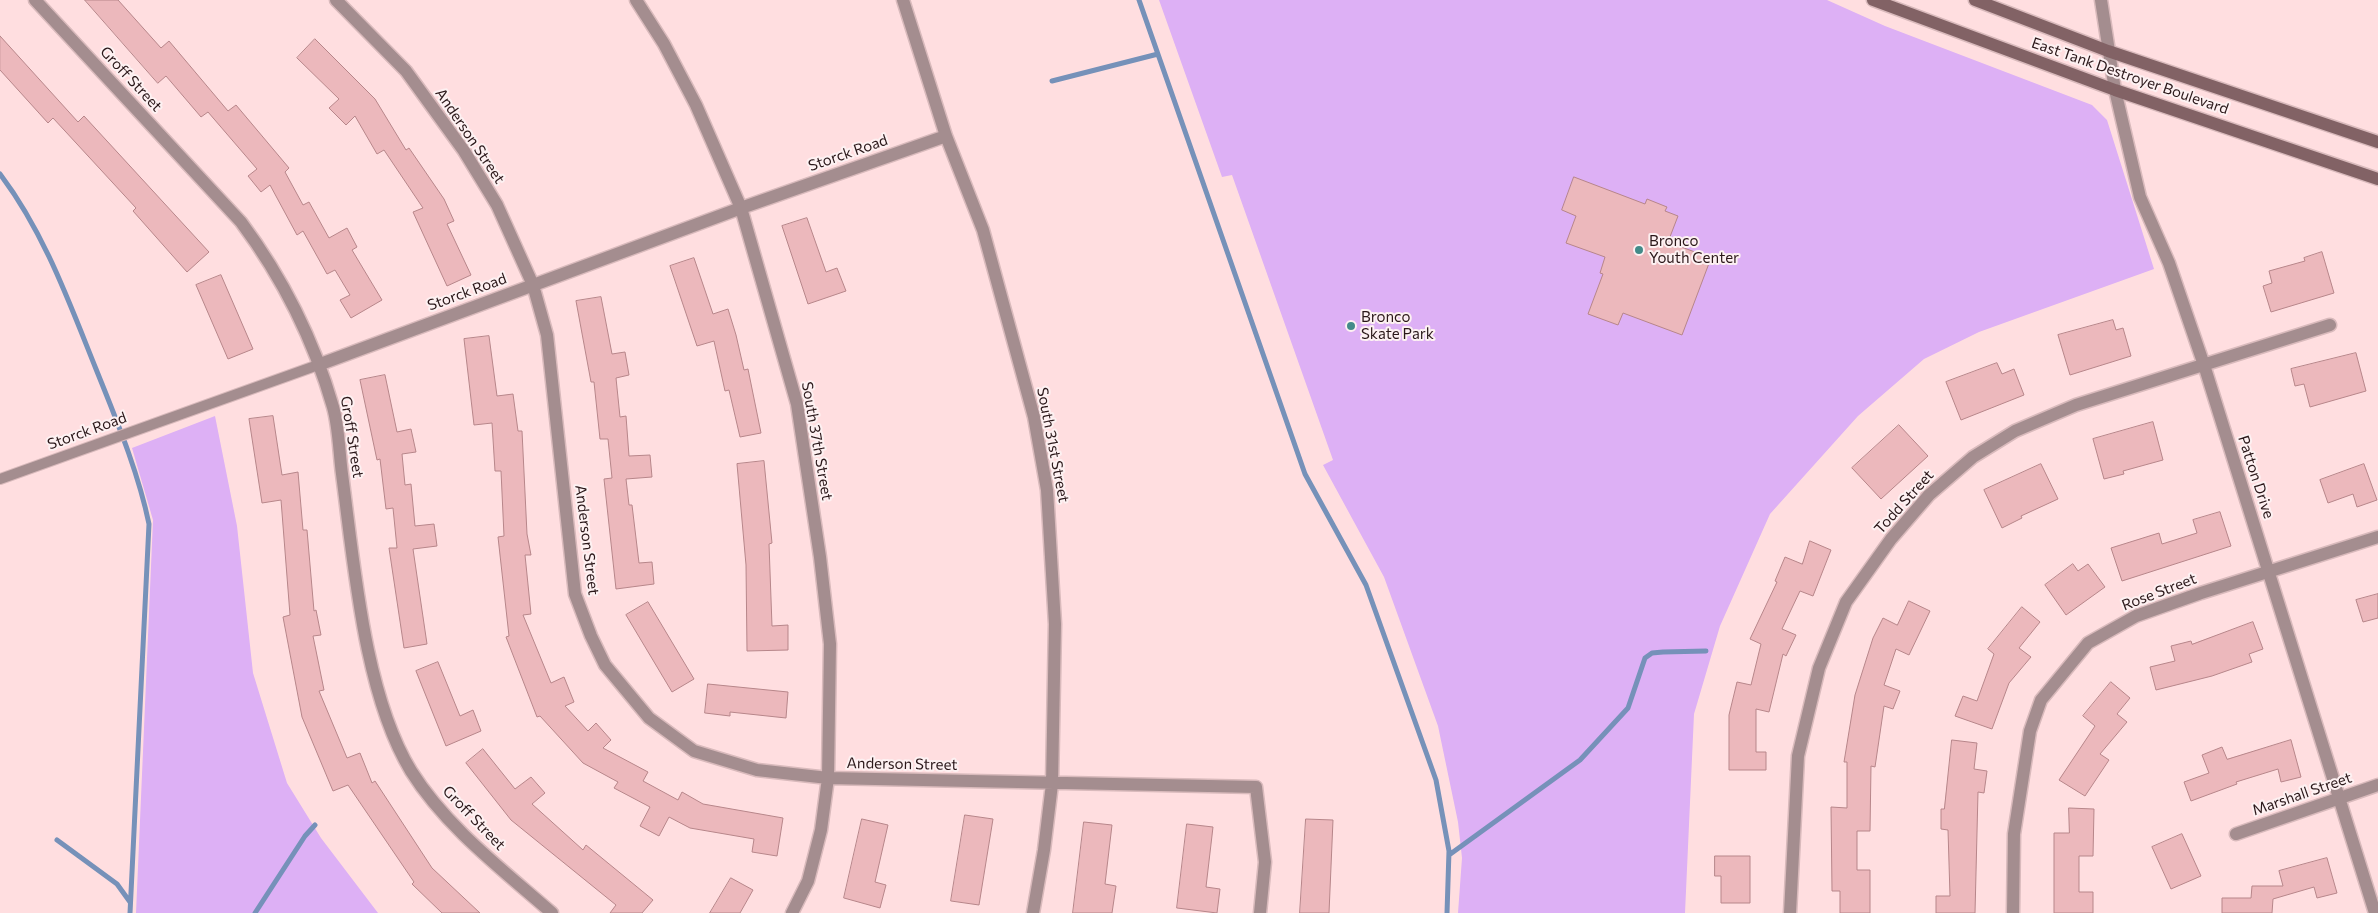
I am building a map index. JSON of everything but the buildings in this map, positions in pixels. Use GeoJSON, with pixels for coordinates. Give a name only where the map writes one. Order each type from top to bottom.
{"type":"FeatureCollection","features":[{"type":"Feature","properties":{"kind":"street","name":"Groff Street"},"geometry":{"type":"LineString","coordinates":[[35,0],[241,222],[266,255],[286,290],[318,365],[334,409],[354,562],[368,647],[383,710],[410,770],[434,804],[488,857],[552,913]]}},
{"type":"Feature","properties":{"kind":"street","name":"Anderson Street"},"geometry":{"type":"LineString","coordinates":[[336,0],[406,71],[464,151],[497,205],[533,285],[547,335],[575,594],[590,636],[605,665],[649,718],[694,751],[757,770],[828,778],[1256,787],[1265,862],[1260,913]]}},
{"type":"Feature","properties":{"kind":"street","name":"South 37th Street"},"geometry":{"type":"LineString","coordinates":[[636,0],[664,44],[696,105],[741,208],[796,404],[820,557],[830,644],[828,778],[821,830],[808,881],[792,913]]}},
{"type":"Feature","properties":{"kind":"street","name":"South 31st Street"},"geometry":{"type":"LineString","coordinates":[[903,0],[946,136],[984,230],[1034,417],[1047,490],[1055,624],[1052,784],[1044,850],[1033,913]]}},
{"type":"Feature","properties":{"kind":"street","name":"East Tank Destroyer Boulevard"},"geometry":{"type":"LineString","coordinates":[[1873,0],[2115,90],[2378,179]]}},
{"type":"Feature","properties":{"kind":"street","name":"East Tank Destroyer Boulevard"},"geometry":{"type":"LineString","coordinates":[[1975,0],[2108,51],[2378,142]]}},
{"type":"Feature","properties":{"kind":"street","name":"Patton Drive"},"geometry":{"type":"LineString","coordinates":[[2101,0],[2115,90],[2140,197],[2169,263],[2204,365],[2375,913]]}},
{"type":"Feature","properties":{"kind":"street","name":"Storck Road"},"geometry":{"type":"LineString","coordinates":[[318,365],[741,208],[946,136]]}},
{"type":"Feature","properties":{"kind":"street","name":"Todd Street"},"geometry":{"type":"LineString","coordinates":[[1790,913],[1798,756],[1819,668],[1846,602],[1891,539],[1929,495],[1973,457],[2015,431],[2076,405],[2330,325]]}},
{"type":"Feature","properties":{"kind":"street","name":"Rose Street"},"geometry":{"type":"LineString","coordinates":[[2013,913],[2014,834],[2030,731],[2041,700],[2088,643],[2136,616],[2201,593],[2270,573],[2378,537]]}},
{"type":"Feature","properties":{"kind":"street","name":"Marshall Street"},"geometry":{"type":"LineString","coordinates":[[2236,834],[2378,785]]}},
{"type":"Feature","properties":{"kind":"lane","name":"Storck Road"},"geometry":{"type":"LineString","coordinates":[[0,480],[318,365]]}},
{"type":"Feature","properties":{"kind":"shaded area"},"geometry":{"type":"Polygon","coordinates":[[[1159,0],[1827,0],[1885,26],[2092,105],[2107,120],[2154,269],[1979,332],[1924,359],[1858,416],[1770,514],[1720,626],[1694,714],[1685,913],[1458,913],[1462,858],[1458,822],[1438,726],[1384,577],[1323,465],[1333,460],[1232,175],[1222,177],[1159,0]]]}},
{"type":"Feature","properties":{"kind":"shaded area"},"geometry":{"type":"Polygon","coordinates":[[[215,416],[237,526],[253,673],[287,783],[321,838],[378,913],[136,913],[153,520],[132,448],[215,416]]]}},
{"type":"Feature","properties":{"kind":"waterway"},"geometry":{"type":"LineString","coordinates":[[1139,0],[1305,474],[1366,585],[1436,780],[1449,851],[1447,913]]}},
{"type":"Feature","properties":{"kind":"waterway"},"geometry":{"type":"LineString","coordinates":[[1052,81],[1158,54]]}},
{"type":"Feature","properties":{"kind":"waterway"},"geometry":{"type":"LineString","coordinates":[[0,174],[30,220],[65,293],[126,445],[139,484],[149,524],[130,913]]}},
{"type":"Feature","properties":{"kind":"waterway"},"geometry":{"type":"LineString","coordinates":[[1449,855],[1580,760],[1628,708],[1645,658],[1652,653],[1706,651]]}},
{"type":"Feature","properties":{"kind":"waterway"},"geometry":{"type":"LineString","coordinates":[[255,913],[305,836],[315,825]]}},
{"type":"Feature","properties":{"kind":"waterway"},"geometry":{"type":"LineString","coordinates":[[57,840],[117,884],[130,902]]}},
{"type":"Feature","properties":{"kind":"place","name":"Bronco Youth Center"},"geometry":{"type":"Point","coordinates":[1639,250]}},
{"type":"Feature","properties":{"kind":"place","name":"Bronco Skate Park"},"geometry":{"type":"Point","coordinates":[1351,326]}}]}
